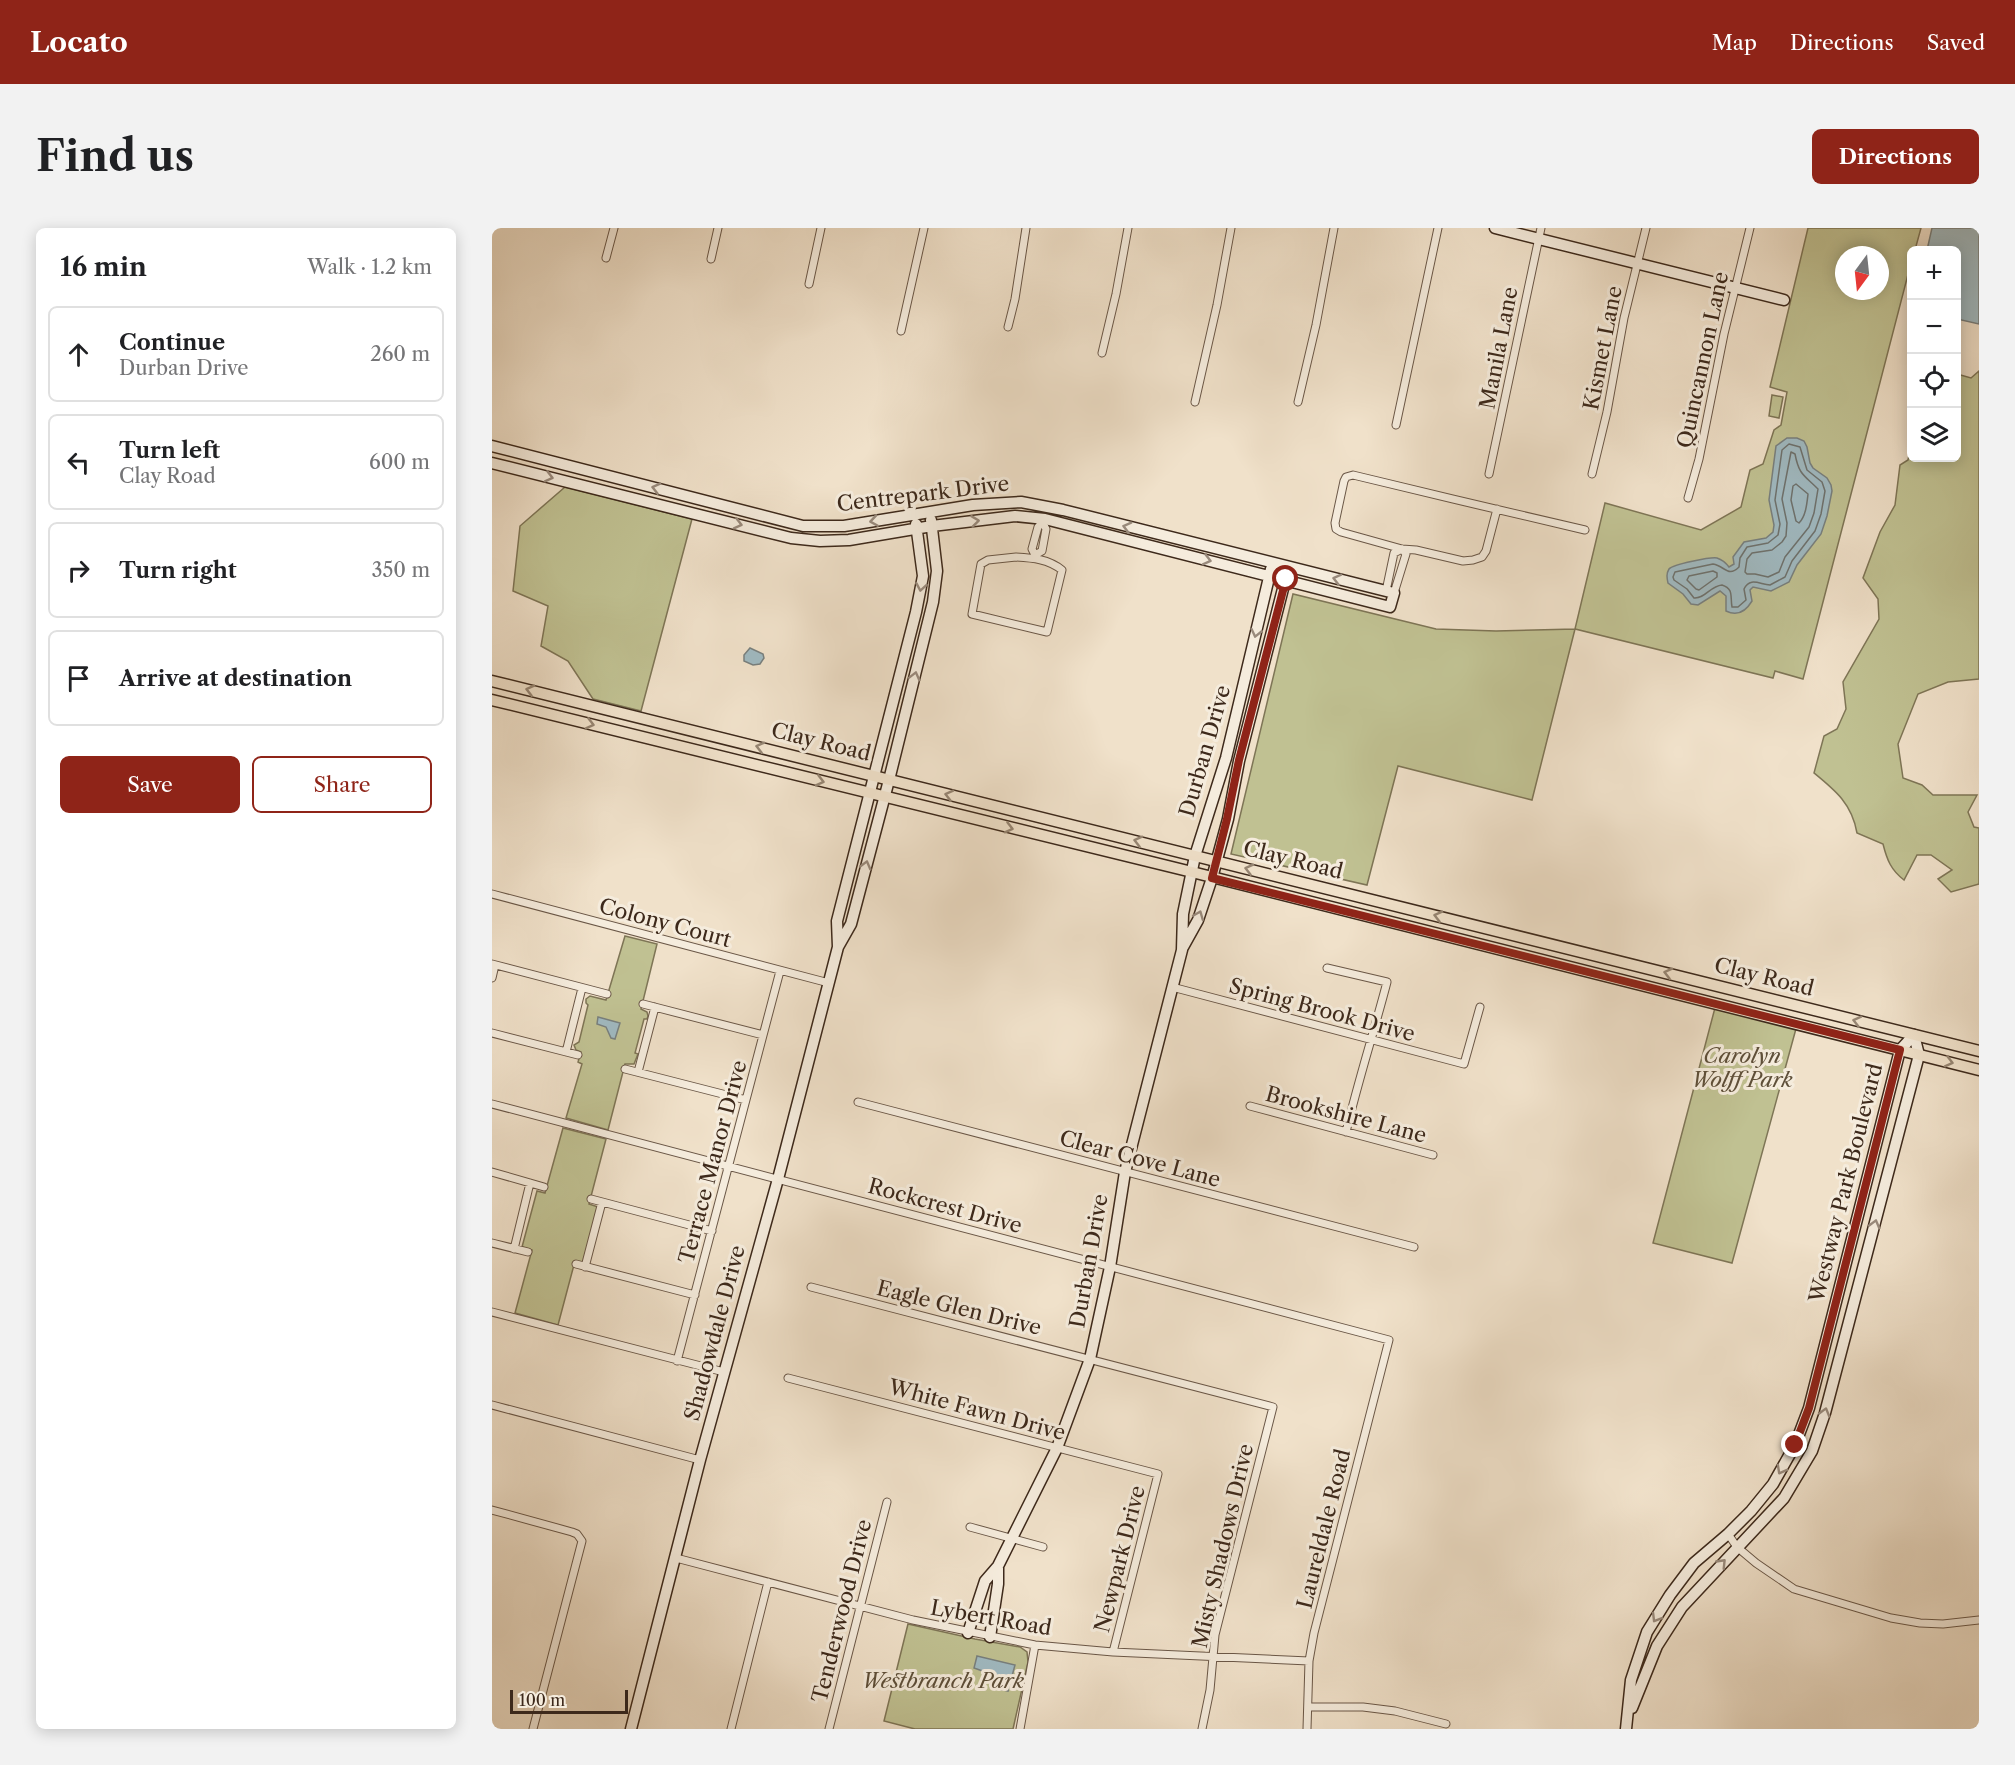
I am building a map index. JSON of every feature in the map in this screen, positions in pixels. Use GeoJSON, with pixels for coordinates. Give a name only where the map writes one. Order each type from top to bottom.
{"type":"FeatureCollection","features":[{"type":"Feature","properties":{"kind":"main road","name":"Clay Road"},"geometry":{"type":"LineString","coordinates":[[492,681],[1979,1051]]}},
{"type":"Feature","properties":{"kind":"main road"},"geometry":{"type":"LineString","coordinates":[[554,716],[557,697]]}},
{"type":"Feature","properties":{"kind":"main road","name":"Clay Road"},"geometry":{"type":"LineString","coordinates":[[492,700],[1192,872],[1594,975],[1979,1070]]}},
{"type":"Feature","properties":{"kind":"main road"},"geometry":{"type":"LineString","coordinates":[[690,749],[694,731]]}},
{"type":"Feature","properties":{"kind":"main road"},"geometry":{"type":"LineString","coordinates":[[1080,845],[1085,828]]}},
{"type":"Feature","properties":{"kind":"main road"},"geometry":{"type":"LineString","coordinates":[[1340,910],[1346,893]]}},
{"type":"Feature","properties":{"kind":"main road"},"geometry":{"type":"LineString","coordinates":[[1472,944],[1477,926]]}},
{"type":"Feature","properties":{"kind":"main road"},"geometry":{"type":"LineString","coordinates":[[1594,975],[1598,956]]}},
{"type":"Feature","properties":{"kind":"main road"},"geometry":{"type":"LineString","coordinates":[[1705,1001],[1709,984]]}},
{"type":"Feature","properties":{"kind":"street"},"geometry":{"type":"LineString","coordinates":[[606,258],[614,228]]}},
{"type":"Feature","properties":{"kind":"street"},"geometry":{"type":"LineString","coordinates":[[711,259],[718,228]]}},
{"type":"Feature","properties":{"kind":"street"},"geometry":{"type":"LineString","coordinates":[[809,284],[821,228]]}},
{"type":"Feature","properties":{"kind":"street"},"geometry":{"type":"LineString","coordinates":[[901,331],[924,228]]}},
{"type":"Feature","properties":{"kind":"street"},"geometry":{"type":"LineString","coordinates":[[1008,327],[1015,299],[1026,228]]}},
{"type":"Feature","properties":{"kind":"street"},"geometry":{"type":"LineString","coordinates":[[1102,353],[1128,228]]}},
{"type":"Feature","properties":{"kind":"street"},"geometry":{"type":"LineString","coordinates":[[1195,402],[1217,305],[1231,228]]}},
{"type":"Feature","properties":{"kind":"street"},"geometry":{"type":"LineString","coordinates":[[1298,402],[1316,325],[1334,228]]}},
{"type":"Feature","properties":{"kind":"street"},"geometry":{"type":"LineString","coordinates":[[1396,425],[1438,228]]}},
{"type":"Feature","properties":{"kind":"street"},"geometry":{"type":"LineString","coordinates":[[1495,228],[1784,300]]}},
{"type":"Feature","properties":{"kind":"street","name":"Manila Lane"},"geometry":{"type":"LineString","coordinates":[[1489,474],[1541,228]]}},
{"type":"Feature","properties":{"kind":"street","name":"Kismet Lane"},"geometry":{"type":"LineString","coordinates":[[1592,474],[1607,412],[1636,263],[1646,228]]}},
{"type":"Feature","properties":{"kind":"street","name":"Quincannon Lane"},"geometry":{"type":"LineString","coordinates":[[1688,498],[1699,459],[1724,333],[1750,228]]}},
{"type":"Feature","properties":{"kind":"street","name":"Centrepark Drive"},"geometry":{"type":"LineString","coordinates":[[492,446],[803,526],[844,526],[973,505],[1021,502],[1045,506],[1390,592],[1390,607],[1159,548],[1015,516],[932,526],[849,540],[810,540],[791,538],[498,464]]}},
{"type":"Feature","properties":{"kind":"street"},"geometry":{"type":"LineString","coordinates":[[498,464],[507,450]]}},
{"type":"Feature","properties":{"kind":"street"},"geometry":{"type":"LineString","coordinates":[[1497,509],[1486,551],[1482,557],[1473,560],[1463,561],[1402,549],[1335,529],[1346,477],[1353,475],[1497,509],[1585,530]]}},
{"type":"Feature","properties":{"kind":"street"},"geometry":{"type":"LineString","coordinates":[[605,491],[609,476]]}},
{"type":"Feature","properties":{"kind":"street"},"geometry":{"type":"LineString","coordinates":[[710,517],[712,503]]}},
{"type":"Feature","properties":{"kind":"street"},"geometry":{"type":"LineString","coordinates":[[1035,556],[988,560],[981,564],[972,614],[1047,632],[1062,570],[1035,556],[1032,549],[1038,526],[1044,521],[1045,506]]}},
{"type":"Feature","properties":{"kind":"street","name":"Shadowdale Drive"},"geometry":{"type":"LineString","coordinates":[[631,1729],[700,1460],[778,1179],[838,947],[851,924],[890,780],[933,602],[937,571],[930,512]]}},
{"type":"Feature","properties":{"kind":"street","name":"Shadowdale Drive"},"geometry":{"type":"LineString","coordinates":[[838,947],[837,921],[908,644],[923,576],[913,514]]}},
{"type":"Feature","properties":{"kind":"street"},"geometry":{"type":"LineString","coordinates":[[810,540],[811,526]]}},
{"type":"Feature","properties":{"kind":"street"},"geometry":{"type":"LineString","coordinates":[[1159,548],[1162,536]]}},
{"type":"Feature","properties":{"kind":"street"},"geometry":{"type":"LineString","coordinates":[[1390,592],[1391,568],[1395,553],[1402,549]]}},
{"type":"Feature","properties":{"kind":"street"},"geometry":{"type":"LineString","coordinates":[[1390,592],[1406,554],[1402,549]]}},
{"type":"Feature","properties":{"kind":"street","name":"Durban Drive"},"geometry":{"type":"LineString","coordinates":[[1182,950],[1183,914],[1195,856],[1229,746],[1272,563]]}},
{"type":"Feature","properties":{"kind":"street","name":"Durban Drive"},"geometry":{"type":"LineString","coordinates":[[968,1633],[985,1581],[998,1566],[1057,1448],[1090,1359],[1110,1267],[1125,1172],[1182,950],[1198,920],[1217,862],[1239,760],[1289,568]]}},
{"type":"Feature","properties":{"kind":"street"},"geometry":{"type":"LineString","coordinates":[[1391,568],[1401,570]]}},
{"type":"Feature","properties":{"kind":"street"},"geometry":{"type":"LineString","coordinates":[[908,644],[922,647]]}},
{"type":"Feature","properties":{"kind":"street","name":"Colony Court"},"geometry":{"type":"LineString","coordinates":[[492,894],[829,983]]}},
{"type":"Feature","properties":{"kind":"street"},"geometry":{"type":"LineString","coordinates":[[492,978],[494,965],[607,994]]}},
{"type":"Feature","properties":{"kind":"street"},"geometry":{"type":"LineString","coordinates":[[1328,968],[1387,982],[1346,1132]]}},
{"type":"Feature","properties":{"kind":"street","name":"Terrace Manor Drive"},"geometry":{"type":"LineString","coordinates":[[677,1361],[780,971]]}},
{"type":"Feature","properties":{"kind":"street","name":"Spring Brook Drive"},"geometry":{"type":"LineString","coordinates":[[1172,987],[1464,1064],[1480,1007]]}},
{"type":"Feature","properties":{"kind":"street"},"geometry":{"type":"LineString","coordinates":[[566,1052],[582,988]]}},
{"type":"Feature","properties":{"kind":"street"},"geometry":{"type":"LineString","coordinates":[[643,1004],[763,1035]]}},
{"type":"Feature","properties":{"kind":"street"},"geometry":{"type":"LineString","coordinates":[[638,1072],[655,1007]]}},
{"type":"Feature","properties":{"kind":"street"},"geometry":{"type":"LineString","coordinates":[[492,1033],[578,1055]]}},
{"type":"Feature","properties":{"kind":"street","name":"Westway Park Boulevard"},"geometry":{"type":"LineString","coordinates":[[1627,1724],[1631,1680],[1647,1632],[1670,1595],[1694,1563],[1728,1534],[1773,1484],[1795,1445],[1809,1408],[1900,1050],[1914,1035]]}},
{"type":"Feature","properties":{"kind":"street","name":"Westway Park Boulevard"},"geometry":{"type":"LineString","coordinates":[[1627,1724],[1657,1646],[1682,1607],[1784,1498],[1812,1451],[1828,1402],[1919,1055],[1914,1035]]}},
{"type":"Feature","properties":{"kind":"street"},"geometry":{"type":"LineString","coordinates":[[625,1069],[746,1100]]}},
{"type":"Feature","properties":{"kind":"street","name":"Clear Cove Lane"},"geometry":{"type":"LineString","coordinates":[[858,1102],[1414,1247]]}},
{"type":"Feature","properties":{"kind":"street","name":"Rockcrest Drive"},"geometry":{"type":"LineString","coordinates":[[492,1104],[1389,1340]]}},
{"type":"Feature","properties":{"kind":"street","name":"Brookshire Lane"},"geometry":{"type":"LineString","coordinates":[[1250,1106],[1433,1155]]}},
{"type":"Feature","properties":{"kind":"street"},"geometry":{"type":"LineString","coordinates":[[492,1173],[544,1187]]}},
{"type":"Feature","properties":{"kind":"street"},"geometry":{"type":"LineString","coordinates":[[514,1249],[531,1183]]}},
{"type":"Feature","properties":{"kind":"street"},"geometry":{"type":"LineString","coordinates":[[591,1199],[712,1231]]}},
{"type":"Feature","properties":{"kind":"street"},"geometry":{"type":"LineString","coordinates":[[585,1267],[602,1202]]}},
{"type":"Feature","properties":{"kind":"street"},"geometry":{"type":"LineString","coordinates":[[492,1243],[528,1252]]}},
{"type":"Feature","properties":{"kind":"street"},"geometry":{"type":"LineString","coordinates":[[576,1264],[695,1295]]}},
{"type":"Feature","properties":{"kind":"street","name":"Eagle Glen Drive"},"geometry":{"type":"LineString","coordinates":[[811,1287],[1273,1407]]}},
{"type":"Feature","properties":{"kind":"street"},"geometry":{"type":"LineString","coordinates":[[492,1312],[724,1372]]}},
{"type":"Feature","properties":{"kind":"street","name":"Laureldale Road"},"geometry":{"type":"LineString","coordinates":[[1307,1729],[1309,1661],[1314,1633],[1389,1340]]}},
{"type":"Feature","properties":{"kind":"street","name":"White Fawn Drive"},"geometry":{"type":"LineString","coordinates":[[788,1378],[1158,1474]]}},
{"type":"Feature","properties":{"kind":"street"},"geometry":{"type":"LineString","coordinates":[[492,1405],[700,1460]]}},
{"type":"Feature","properties":{"kind":"street","name":"Misty Shadows Drive"},"geometry":{"type":"LineString","coordinates":[[1202,1729],[1210,1690],[1215,1635],[1273,1407]]}},
{"type":"Feature","properties":{"kind":"street","name":"Newpark Drive"},"geometry":{"type":"LineString","coordinates":[[1113,1652],[1158,1474]]}},
{"type":"Feature","properties":{"kind":"street","name":"Tenderwood Drive"},"geometry":{"type":"LineString","coordinates":[[829,1729],[887,1502]]}},
{"type":"Feature","properties":{"kind":"street"},"geometry":{"type":"LineString","coordinates":[[492,1510],[572,1532],[580,1537],[581,1548],[533,1729]]}},
{"type":"Feature","properties":{"kind":"street"},"geometry":{"type":"LineString","coordinates":[[970,1527],[1043,1547]]}},
{"type":"Feature","properties":{"kind":"street"},"geometry":{"type":"LineString","coordinates":[[1728,1534],[1737,1547],[1775,1578],[1794,1589],[1892,1618],[1920,1623],[1943,1624],[1979,1620]]}},
{"type":"Feature","properties":{"kind":"street","name":"Lybert Road"},"geometry":{"type":"LineString","coordinates":[[676,1558],[968,1633],[1035,1645],[1113,1652],[1309,1661]]}},
{"type":"Feature","properties":{"kind":"street","name":"Durban Drive"},"geometry":{"type":"LineString","coordinates":[[990,1637],[998,1584],[998,1566]]}},
{"type":"Feature","properties":{"kind":"street"},"geometry":{"type":"LineString","coordinates":[[732,1729],[768,1582]]}},
{"type":"Feature","properties":{"kind":"street"},"geometry":{"type":"LineString","coordinates":[[1020,1729],[1035,1645]]}},
{"type":"Feature","properties":{"kind":"street"},"geometry":{"type":"LineString","coordinates":[[1308,1707],[1363,1707],[1395,1711],[1446,1724]]}},
{"type":"Feature","properties":{"kind":"green space"},"geometry":{"type":"Polygon","coordinates":[[[1808,228],[1921,228],[1916,246],[1907,246],[1907,278],[1803,679],[1775,671],[1773,678],[1575,629],[1605,503],[1701,530],[1741,507],[1750,470],[1763,464],[1774,430],[1781,425],[1787,392],[1770,387],[1808,228]]]}},
{"type":"Feature","properties":{"kind":"green space"},"geometry":{"type":"Polygon","coordinates":[[[1979,371],[1979,679],[1948,682],[1918,694],[1898,744],[1903,778],[1922,785],[1933,795],[1977,795],[1968,812],[1974,827],[1979,828],[1979,884],[1951,892],[1938,879],[1952,870],[1931,855],[1917,855],[1904,880],[1890,864],[1883,844],[1857,833],[1855,823],[1842,799],[1814,773],[1824,736],[1837,729],[1846,709],[1843,682],[1879,619],[1878,599],[1863,578],[1880,532],[1895,505],[1900,465],[1907,461],[1961,462],[1961,375],[1971,378],[1979,371]]]}},
{"type":"Feature","properties":{"kind":"green space"},"geometry":{"type":"Polygon","coordinates":[[[1772,395],[1783,397],[1779,418],[1769,416],[1772,395]]]}},
{"type":"Feature","properties":{"kind":"green space"},"geometry":{"type":"Polygon","coordinates":[[[565,487],[692,519],[641,711],[593,699],[568,661],[541,646],[548,606],[513,591],[520,526],[565,487]]]}},
{"type":"Feature","properties":{"kind":"green space"},"geometry":{"type":"Polygon","coordinates":[[[1293,594],[1436,629],[1496,631],[1575,629],[1532,800],[1398,766],[1367,885],[1231,854],[1293,594]]]}},
{"type":"Feature","properties":{"kind":"green space"},"geometry":{"type":"Polygon","coordinates":[[[625,936],[657,944],[641,1009],[647,1012],[648,1016],[644,1019],[635,1053],[638,1054],[634,1064],[625,1064],[608,1130],[566,1118],[582,1064],[578,1062],[581,1052],[576,1050],[574,1045],[579,1042],[588,1005],[586,999],[590,996],[606,1000],[625,936]]]}},
{"type":"Feature","properties":{"kind":"green space","name":"Carolyn Wolff Park"},"geometry":{"type":"Polygon","coordinates":[[[1716,1004],[1797,1025],[1732,1263],[1653,1243],[1716,1004]]]}},
{"type":"Feature","properties":{"kind":"green space"},"geometry":{"type":"Polygon","coordinates":[[[563,1128],[606,1139],[589,1204],[598,1207],[583,1263],[575,1261],[558,1325],[515,1313],[532,1250],[522,1247],[537,1191],[545,1193],[563,1128]]]}},
{"type":"Feature","properties":{"kind":"green space","name":"Westbranch Park"},"geometry":{"type":"Polygon","coordinates":[[[908,1624],[1020,1647],[1027,1652],[1028,1662],[1013,1729],[915,1729],[884,1721],[908,1624]]]}},
{"type":"Feature","properties":{"kind":"water"},"geometry":{"type":"Polygon","coordinates":[[[1932,228],[1979,228],[1979,324],[1961,320],[1961,246],[1928,246],[1932,228]]]}},
{"type":"Feature","properties":{"kind":"water"},"geometry":{"type":"Polygon","coordinates":[[[1787,438],[1804,441],[1813,468],[1827,478],[1831,485],[1827,516],[1821,534],[1797,565],[1789,582],[1771,591],[1753,587],[1750,590],[1752,601],[1741,612],[1726,611],[1726,596],[1720,591],[1698,605],[1691,604],[1683,594],[1668,583],[1669,569],[1684,563],[1713,558],[1721,560],[1729,567],[1734,564],[1733,557],[1744,542],[1766,538],[1773,532],[1774,525],[1769,500],[1776,446],[1787,438]]]}},
{"type":"Feature","properties":{"kind":"water"},"geometry":{"type":"Polygon","coordinates":[[[750,648],[763,654],[764,658],[760,664],[753,665],[744,661],[744,655],[750,648]]]}},
{"type":"Feature","properties":{"kind":"water"},"geometry":{"type":"Polygon","coordinates":[[[598,1017],[620,1023],[615,1039],[611,1038],[606,1027],[597,1024],[598,1017]]]}},
{"type":"Feature","properties":{"kind":"water"},"geometry":{"type":"Polygon","coordinates":[[[977,1656],[1015,1665],[1008,1691],[990,1687],[994,1675],[974,1668],[977,1656]]]}},
{"type":"Feature","properties":{"kind":"route"},"geometry":{"type":"LineString","coordinates":[[1286,579],[1239,760],[1212,878],[1900,1050],[1809,1408],[1795,1445]]}}]}
